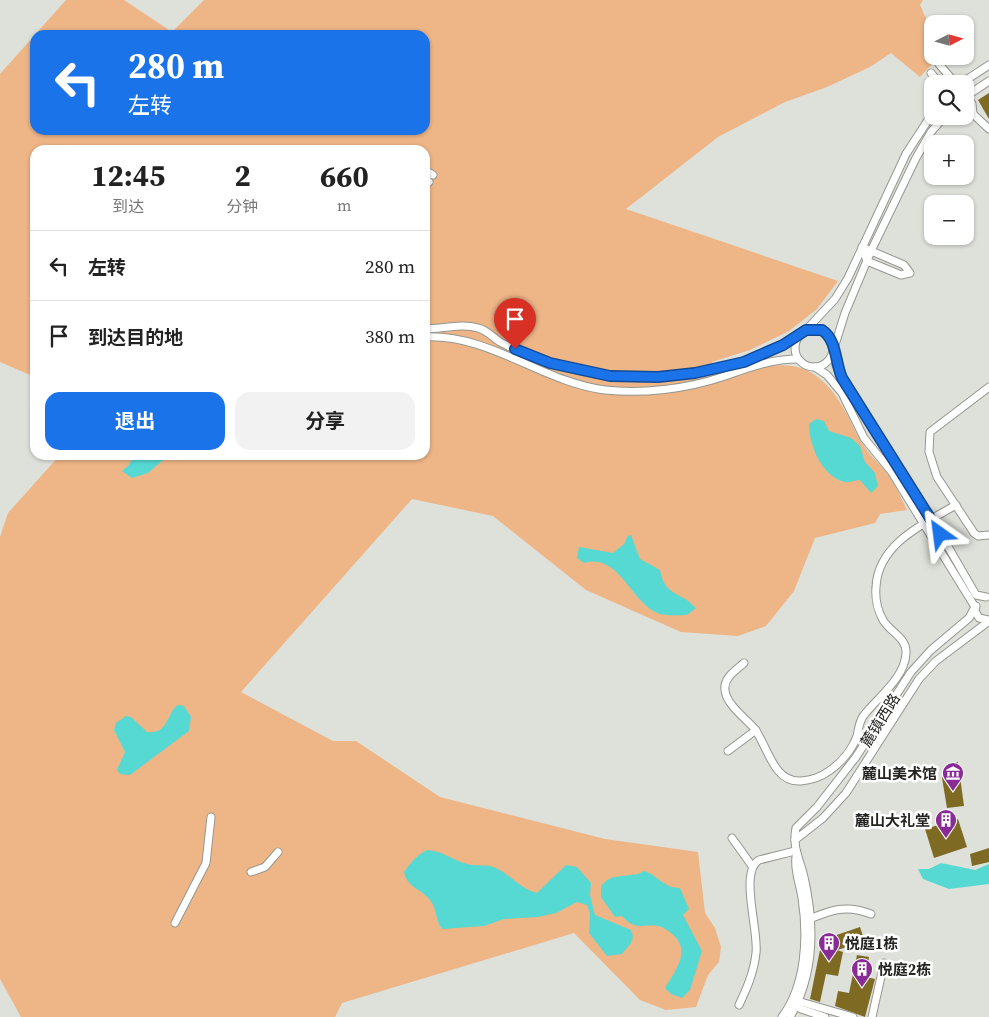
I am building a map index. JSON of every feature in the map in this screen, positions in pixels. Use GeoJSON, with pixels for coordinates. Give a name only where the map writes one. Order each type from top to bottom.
{"type":"FeatureCollection","features":[{"type":"Feature","properties":{"kind":"street"},"geometry":{"type":"LineString","coordinates":[[940,65],[949,75]]}},
{"type":"Feature","properties":{"kind":"street"},"geometry":{"type":"LineString","coordinates":[[973,75],[989,65]]}},
{"type":"Feature","properties":{"kind":"street"},"geometry":{"type":"LineString","coordinates":[[974,90],[989,80]]}},
{"type":"Feature","properties":{"kind":"street"},"geometry":{"type":"LineString","coordinates":[[974,117],[989,129]]}},
{"type":"Feature","properties":{"kind":"street"},"geometry":{"type":"LineString","coordinates":[[798,360],[795,346],[804,332],[835,299],[848,278],[906,154],[925,125]]}},
{"type":"Feature","properties":{"kind":"street"},"geometry":{"type":"LineString","coordinates":[[815,368],[828,362],[844,313],[871,251],[916,158],[937,125]]}},
{"type":"Feature","properties":{"kind":"street"},"geometry":{"type":"LineString","coordinates":[[862,247],[904,265],[910,273],[901,275],[867,261],[862,247]]}},
{"type":"Feature","properties":{"kind":"street"},"geometry":{"type":"LineString","coordinates":[[430,328],[455,326],[477,328],[489,332],[497,340],[550,363],[610,376],[658,377],[771,361],[798,360],[808,367],[815,368],[827,375],[845,392],[898,467],[976,595],[987,597]]}},
{"type":"Feature","properties":{"kind":"street"},"geometry":{"type":"LineString","coordinates":[[430,337],[444,336],[465,341],[493,350],[544,373],[604,390],[632,392],[696,384],[745,365],[814,328],[828,334],[834,348],[836,365],[845,392],[864,438],[891,471],[975,607],[979,618],[989,620]]}},
{"type":"Feature","properties":{"kind":"street"},"geometry":{"type":"LineString","coordinates":[[989,387],[930,432],[929,452],[934,470],[974,533],[978,536],[989,535]]}},
{"type":"Feature","properties":{"kind":"street"},"geometry":{"type":"LineString","coordinates":[[891,471],[898,467]]}},
{"type":"Feature","properties":{"kind":"street"},"geometry":{"type":"LineString","coordinates":[[744,663],[728,677],[724,690],[728,699],[756,730],[776,768],[785,777],[795,781],[816,778],[830,771],[853,746],[864,715],[888,690],[904,663],[906,655],[903,640],[883,620],[878,605],[876,575],[882,562],[910,531],[956,505]]}},
{"type":"Feature","properties":{"kind":"street","name":"麓镇西路"},"geometry":{"type":"LineString","coordinates":[[795,840],[796,828],[799,823],[817,806],[856,757],[911,672],[931,650],[969,618],[978,600],[987,597]]}},
{"type":"Feature","properties":{"kind":"street"},"geometry":{"type":"LineString","coordinates":[[790,1017],[803,962],[808,919],[796,872],[795,840],[823,818],[846,793],[905,698],[919,679],[942,655],[989,620]]}},
{"type":"Feature","properties":{"kind":"street"},"geometry":{"type":"LineString","coordinates":[[728,751],[756,730]]}},
{"type":"Feature","properties":{"kind":"street"},"geometry":{"type":"LineString","coordinates":[[175,923],[206,864],[212,818]]}},
{"type":"Feature","properties":{"kind":"street"},"geometry":{"type":"LineString","coordinates":[[732,838],[752,866],[750,884],[757,940],[756,955],[749,983],[739,1005]]}},
{"type":"Feature","properties":{"kind":"street"},"geometry":{"type":"LineString","coordinates":[[251,872],[265,866],[278,852]]}},
{"type":"Feature","properties":{"kind":"street"},"geometry":{"type":"LineString","coordinates":[[752,866],[759,860],[796,854]]}},
{"type":"Feature","properties":{"kind":"street"},"geometry":{"type":"LineString","coordinates":[[808,919],[842,908],[861,910],[871,914]]}},
{"type":"Feature","properties":{"kind":"street"},"geometry":{"type":"LineString","coordinates":[[872,1017],[884,963]]}},
{"type":"Feature","properties":{"kind":"street"},"geometry":{"type":"LineString","coordinates":[[782,1017],[795,1002]]}},
{"type":"Feature","properties":{"kind":"street"},"geometry":{"type":"LineString","coordinates":[[795,1002],[825,1017]]}},
{"type":"Feature","properties":{"kind":"street"},"geometry":{"type":"LineString","coordinates":[[795,1002],[852,1017]]}},
{"type":"Feature","properties":{"kind":"shaded area"},"geometry":{"type":"Polygon","coordinates":[[[66,0],[124,0],[169,30],[39,30],[66,0]]]}},
{"type":"Feature","properties":{"kind":"shaded area"},"geometry":{"type":"Polygon","coordinates":[[[204,0],[923,0],[920,5],[924,15],[924,65],[931,65],[920,77],[891,53],[870,67],[827,87],[785,102],[718,137],[626,209],[838,281],[817,309],[789,331],[750,350],[712,362],[718,382],[755,369],[772,366],[804,369],[818,377],[831,390],[844,409],[861,442],[889,476],[907,510],[880,514],[875,523],[815,538],[794,591],[766,626],[738,636],[681,632],[586,590],[493,516],[412,499],[241,692],[333,741],[356,741],[440,797],[605,839],[698,852],[705,913],[715,928],[721,947],[719,962],[708,975],[696,1007],[666,1010],[640,1000],[574,933],[342,1003],[335,1017],[21,1017],[0,979],[0,537],[8,513],[56,460],[430,460],[430,145],[30,145],[30,375],[0,362],[0,74],[30,40],[30,135],[430,135],[430,30],[174,30],[204,0]]]}},
{"type":"Feature","properties":{"kind":"water"},"geometry":{"type":"Polygon","coordinates":[[[816,419],[824,421],[829,431],[851,438],[860,446],[865,462],[875,473],[878,486],[871,493],[860,480],[845,482],[837,479],[830,474],[818,459],[811,441],[809,424],[816,419]]]}},
{"type":"Feature","properties":{"kind":"water"},"geometry":{"type":"Polygon","coordinates":[[[132,460],[163,460],[148,473],[132,478],[122,471],[132,460]]]}},
{"type":"Feature","properties":{"kind":"water"},"geometry":{"type":"Polygon","coordinates":[[[631,535],[640,559],[660,570],[665,585],[696,608],[687,615],[660,614],[650,609],[641,601],[625,581],[607,565],[596,562],[584,563],[577,558],[579,547],[613,553],[631,535]]]}},
{"type":"Feature","properties":{"kind":"water"},"geometry":{"type":"Polygon","coordinates":[[[176,706],[184,706],[191,717],[189,731],[130,775],[120,774],[117,770],[125,752],[114,730],[116,723],[126,716],[131,717],[147,732],[154,732],[162,728],[176,706]]]}},
{"type":"Feature","properties":{"kind":"water"},"geometry":{"type":"Polygon","coordinates":[[[427,850],[438,852],[467,864],[494,867],[525,888],[537,893],[566,865],[577,867],[591,883],[590,895],[595,915],[631,930],[633,937],[631,943],[622,954],[607,956],[589,933],[590,914],[587,905],[577,902],[556,913],[538,917],[504,919],[484,926],[442,929],[432,903],[427,896],[408,882],[404,872],[414,859],[427,850]]]}},
{"type":"Feature","properties":{"kind":"water"},"geometry":{"type":"Polygon","coordinates":[[[941,863],[975,870],[989,864],[989,884],[949,889],[923,879],[918,869],[929,869],[941,863]]]}},
{"type":"Feature","properties":{"kind":"water"},"geometry":{"type":"Polygon","coordinates":[[[644,871],[669,886],[680,888],[689,909],[683,915],[702,951],[690,990],[682,998],[671,994],[665,988],[680,960],[681,946],[677,940],[662,927],[638,926],[631,924],[622,916],[615,917],[601,897],[601,886],[607,880],[644,871]]]}},
{"type":"Feature","properties":{"kind":"building"},"geometry":{"type":"Polygon","coordinates":[[[989,93],[989,119],[978,100],[989,93]]]}},
{"type":"Feature","properties":{"kind":"building","name":"麓山美术馆"},"geometry":{"type":"Polygon","coordinates":[[[958,762],[964,806],[947,808],[942,778],[949,764],[958,762]]]}},
{"type":"Feature","properties":{"kind":"building","name":"麓山大礼堂"},"geometry":{"type":"Polygon","coordinates":[[[958,819],[967,847],[934,858],[925,829],[958,819]]]}},
{"type":"Feature","properties":{"kind":"building"},"geometry":{"type":"Polygon","coordinates":[[[989,848],[989,862],[972,866],[970,854],[989,848]]]}},
{"type":"Feature","properties":{"kind":"building","name":"悦庭1栋"},"geometry":{"type":"Polygon","coordinates":[[[860,927],[865,942],[837,950],[843,952],[838,976],[826,974],[820,1002],[810,999],[822,940],[860,927]]]}},
{"type":"Feature","properties":{"kind":"building","name":"悦庭2栋"},"geometry":{"type":"Polygon","coordinates":[[[857,955],[869,957],[866,977],[875,979],[865,1017],[835,1006],[838,991],[849,993],[857,955]]]}},
{"type":"Feature","properties":{"kind":"place","name":"麓山美术馆"},"geometry":{"type":"Point","coordinates":[953,792]}},
{"type":"Feature","properties":{"kind":"place","name":"麓山大礼堂"},"geometry":{"type":"Point","coordinates":[946,839]}},
{"type":"Feature","properties":{"kind":"place","name":"悦庭1栋"},"geometry":{"type":"Point","coordinates":[829,962]}},
{"type":"Feature","properties":{"kind":"place","name":"悦庭2栋"},"geometry":{"type":"Point","coordinates":[862,988]}},
{"type":"Feature","properties":{"kind":"route"},"geometry":{"type":"LineString","coordinates":[[515,349],[550,363],[610,376],[658,377],[695,373],[744,362],[783,345],[806,330],[814,328],[822,330],[828,334],[832,341],[836,365],[842,378],[940,534]]}}]}
